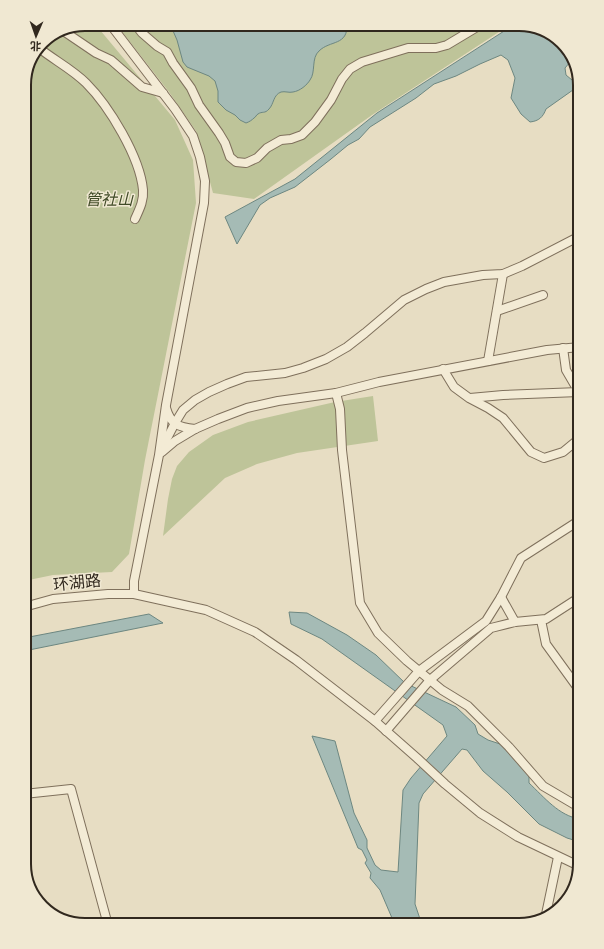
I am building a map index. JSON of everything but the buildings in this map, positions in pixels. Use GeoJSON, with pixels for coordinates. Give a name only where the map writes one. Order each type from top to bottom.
{"type":"FeatureCollection","features":[{"type":"Feature","properties":{"kind":"street"},"geometry":{"type":"LineString","coordinates":[[115,31],[175,109],[193,136],[200,157],[205,181],[204,203],[166,405],[159,455],[134,582],[134,594]]}},
{"type":"Feature","properties":{"kind":"street"},"geometry":{"type":"LineString","coordinates":[[140,31],[157,46],[167,52],[191,88],[198,105],[219,133],[225,143],[230,157],[236,162],[246,162],[257,158],[267,148],[281,140],[291,139],[302,135],[315,122],[331,100],[342,79],[350,69],[362,62],[408,48],[436,48],[447,45],[470,31]]}},
{"type":"Feature","properties":{"kind":"street"},"geometry":{"type":"LineString","coordinates":[[68,34],[96,53],[111,60],[142,87],[163,93]]}},
{"type":"Feature","properties":{"kind":"street"},"geometry":{"type":"LineString","coordinates":[[50,56],[86,83],[105,106],[129,145],[139,170],[143,191],[141,206],[135,219]]}},
{"type":"Feature","properties":{"kind":"street"},"geometry":{"type":"LineString","coordinates":[[159,455],[183,410],[195,400],[209,392],[246,377],[284,373],[303,368],[348,347],[404,300],[426,289],[444,282],[476,276],[503,274],[573,240]]}},
{"type":"Feature","properties":{"kind":"street"},"geometry":{"type":"LineString","coordinates":[[488,361],[503,274]]}},
{"type":"Feature","properties":{"kind":"street"},"geometry":{"type":"LineString","coordinates":[[496,310],[543,295]]}},
{"type":"Feature","properties":{"kind":"street"},"geometry":{"type":"LineString","coordinates":[[159,455],[175,441],[195,429],[247,408],[278,401],[336,393],[379,382],[443,369],[547,350],[573,347]]}},
{"type":"Feature","properties":{"kind":"street"},"geometry":{"type":"LineString","coordinates":[[563,348],[566,370],[573,382]]}},
{"type":"Feature","properties":{"kind":"street"},"geometry":{"type":"LineString","coordinates":[[443,369],[454,387],[469,398],[503,418],[531,452],[544,458],[564,452],[573,444]]}},
{"type":"Feature","properties":{"kind":"street"},"geometry":{"type":"LineString","coordinates":[[336,393],[340,409],[342,450],[360,603],[378,633],[407,661],[442,690],[468,706],[509,747],[543,786],[573,804]]}},
{"type":"Feature","properties":{"kind":"street"},"geometry":{"type":"LineString","coordinates":[[469,398],[503,395],[573,393]]}},
{"type":"Feature","properties":{"kind":"street"},"geometry":{"type":"LineString","coordinates":[[166,405],[169,416],[175,423],[184,428],[195,429]]}},
{"type":"Feature","properties":{"kind":"street"},"geometry":{"type":"LineString","coordinates":[[386,731],[430,680],[488,625],[500,597],[521,558],[573,525]]}},
{"type":"Feature","properties":{"kind":"street","name":"环湖路"},"geometry":{"type":"LineString","coordinates":[[31,605],[53,599],[108,594],[134,594],[206,610],[256,632],[296,660],[375,721],[445,784],[480,813],[518,837],[573,863]]}},
{"type":"Feature","properties":{"kind":"street"},"geometry":{"type":"LineString","coordinates":[[500,597],[516,622]]}},
{"type":"Feature","properties":{"kind":"street"},"geometry":{"type":"LineString","coordinates":[[375,721],[419,671],[488,625],[546,620],[573,602]]}},
{"type":"Feature","properties":{"kind":"street"},"geometry":{"type":"LineString","coordinates":[[541,620],[546,644],[573,681]]}},
{"type":"Feature","properties":{"kind":"street"},"geometry":{"type":"LineString","coordinates":[[31,793],[71,789],[106,918]]}},
{"type":"Feature","properties":{"kind":"street"},"geometry":{"type":"LineString","coordinates":[[547,910],[558,857]]}},
{"type":"Feature","properties":{"kind":"green space","name":"管社山"},"geometry":{"type":"Polygon","coordinates":[[[78,31],[101,31],[175,120],[193,160],[196,203],[145,460],[129,554],[112,572],[53,575],[31,580],[31,82],[33,71],[40,56],[56,56],[56,39],[78,31]]]}},
{"type":"Feature","properties":{"kind":"green space"},"geometry":{"type":"Polygon","coordinates":[[[121,31],[500,31],[372,115],[254,199],[213,193],[196,131],[169,92],[121,31]]]}},
{"type":"Feature","properties":{"kind":"green space"},"geometry":{"type":"Polygon","coordinates":[[[373,396],[378,441],[297,453],[257,464],[225,478],[163,536],[172,479],[177,466],[189,452],[213,435],[248,422],[335,402],[373,396]]]}},
{"type":"Feature","properties":{"kind":"water"},"geometry":{"type":"Polygon","coordinates":[[[173,31],[347,31],[345,36],[338,42],[328,45],[319,51],[315,57],[312,77],[305,86],[296,91],[278,93],[268,111],[257,114],[246,123],[226,110],[218,102],[218,91],[215,81],[209,76],[187,67],[183,62],[173,31]]]}},
{"type":"Feature","properties":{"kind":"water"},"geometry":{"type":"Polygon","coordinates":[[[504,31],[529,32],[543,37],[555,44],[564,55],[568,64],[565,68],[566,75],[573,80],[573,90],[546,109],[544,114],[536,121],[530,122],[521,114],[511,98],[515,78],[508,60],[501,55],[456,76],[434,84],[416,98],[370,127],[359,139],[348,145],[295,187],[270,198],[260,205],[237,244],[225,217],[295,179],[377,113],[504,31]]]}},
{"type":"Feature","properties":{"kind":"water"},"geometry":{"type":"Polygon","coordinates":[[[289,612],[307,613],[347,635],[376,655],[405,683],[456,707],[475,725],[478,734],[488,740],[500,744],[529,774],[529,783],[546,800],[565,814],[573,817],[573,840],[539,824],[507,792],[483,771],[467,750],[462,749],[423,794],[419,803],[415,904],[420,918],[392,918],[380,890],[370,878],[371,873],[365,863],[367,860],[362,850],[358,848],[312,736],[335,741],[354,813],[367,840],[367,848],[375,865],[381,870],[398,872],[403,790],[411,778],[447,736],[443,725],[322,639],[291,624],[289,612]]]}},
{"type":"Feature","properties":{"kind":"water"},"geometry":{"type":"Polygon","coordinates":[[[149,614],[163,623],[31,650],[31,637],[149,614]]]}}]}
